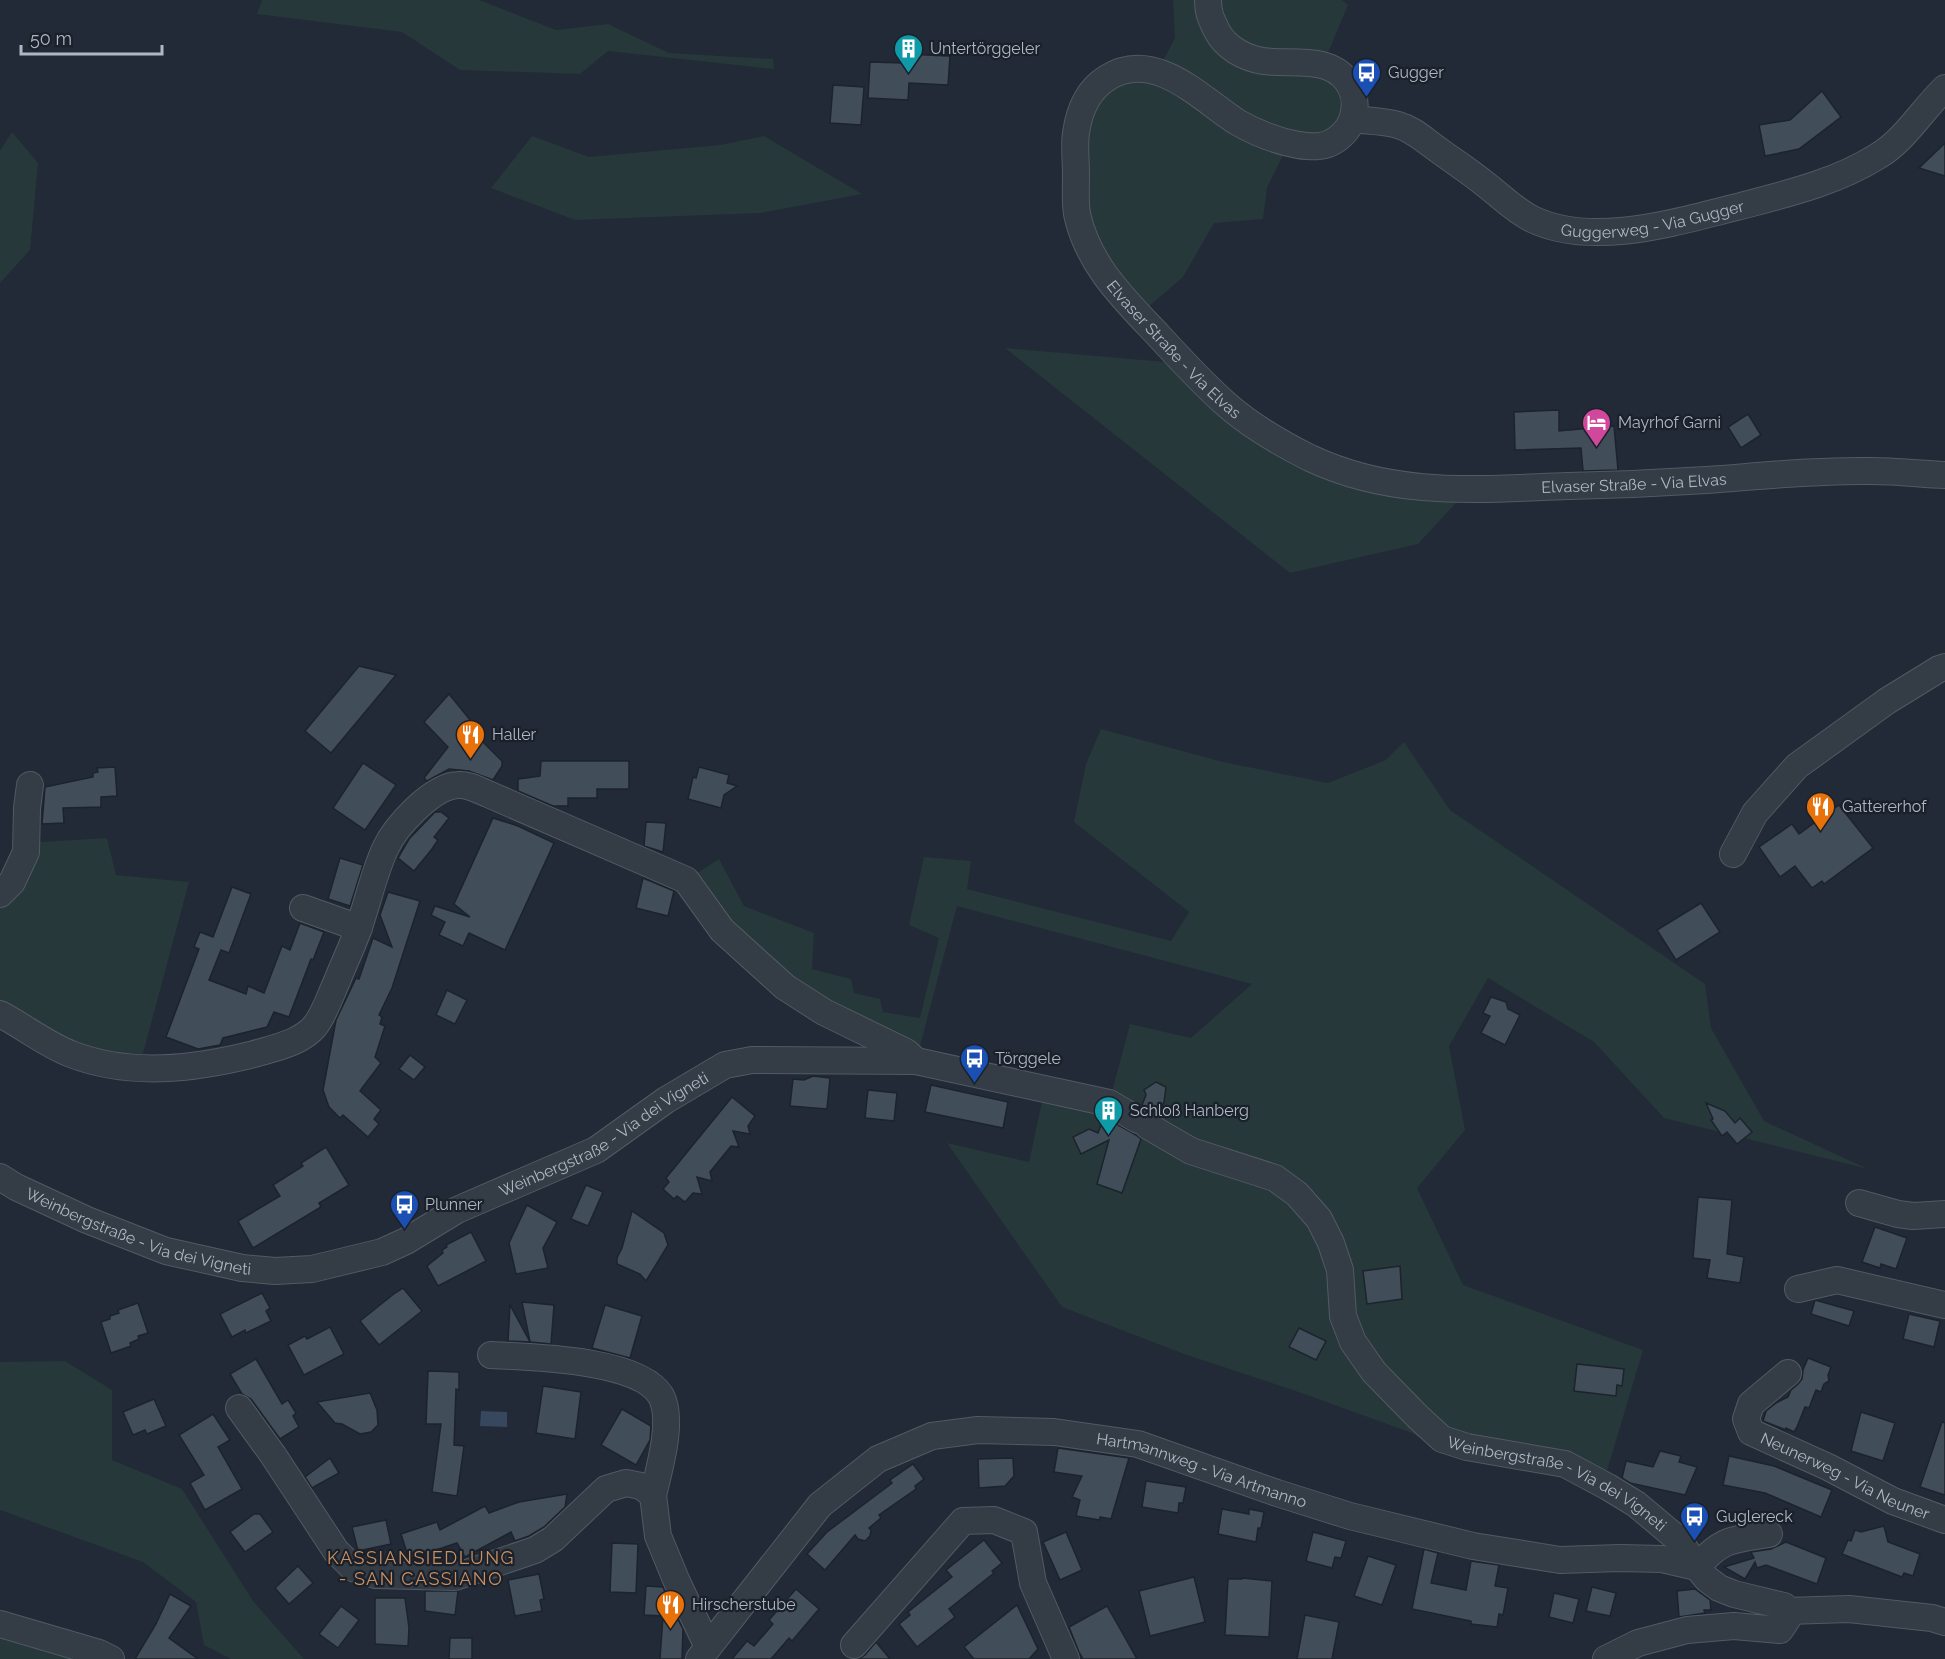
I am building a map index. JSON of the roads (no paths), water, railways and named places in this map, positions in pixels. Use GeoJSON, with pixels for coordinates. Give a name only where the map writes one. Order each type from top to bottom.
{"type":"FeatureCollection","features":[{"type":"Feature","properties":{"kind":"street"},"geometry":{"type":"LineString","coordinates":[[1208,0],[1208,15],[1221,39],[1238,53],[1258,61],[1322,65],[1342,74],[1352,88],[1355,101],[1353,119]]}},
{"type":"Feature","properties":{"kind":"street","name":"Elvaser Straße - Via Elvas"},"geometry":{"type":"LineString","coordinates":[[1353,119],[1345,133],[1331,143],[1313,147],[1289,143],[1237,122],[1209,101],[1158,70],[1135,68],[1111,75],[1103,80],[1081,107],[1076,135],[1076,211],[1085,243],[1101,271],[1139,315],[1228,406],[1272,437],[1311,458],[1346,472],[1407,487],[1463,490],[1665,483],[1787,474],[1870,471],[1945,475]]}},
{"type":"Feature","properties":{"kind":"street","name":"Guggerweg - Via Gugger"},"geometry":{"type":"LineString","coordinates":[[1353,119],[1397,124],[1412,131],[1485,184],[1516,210],[1534,220],[1555,227],[1604,232],[1632,230],[1685,220],[1813,187],[1881,155],[1901,138],[1929,103],[1945,88]]}},
{"type":"Feature","properties":{"kind":"street"},"geometry":{"type":"LineString","coordinates":[[1733,854],[1755,813],[1797,766],[1887,701],[1945,667]]}},
{"type":"Feature","properties":{"kind":"street"},"geometry":{"type":"LineString","coordinates":[[0,894],[12,882],[26,852],[30,785]]}},
{"type":"Feature","properties":{"kind":"street","name":"Weinbergstraße - Via dei Vigneti"},"geometry":{"type":"LineString","coordinates":[[0,1014],[69,1054],[109,1066],[155,1069],[220,1063],[297,1040],[314,1028],[325,1010],[359,928],[385,849],[399,826],[417,808],[443,789],[456,785],[466,786],[686,880],[722,930],[785,987],[824,1012],[906,1052],[916,1061]]}},
{"type":"Feature","properties":{"kind":"street"},"geometry":{"type":"LineString","coordinates":[[303,908],[359,928]]}},
{"type":"Feature","properties":{"kind":"street","name":"Weinbergstraße - Via dei Vigneti"},"geometry":{"type":"LineString","coordinates":[[0,1177],[16,1187],[87,1220],[166,1251],[242,1268],[275,1271],[312,1269],[382,1252],[406,1241],[457,1210],[596,1150],[682,1089],[725,1065],[752,1060],[916,1061],[1109,1103],[1191,1151],[1275,1178],[1297,1194],[1319,1219],[1331,1243],[1340,1270],[1343,1316],[1353,1342],[1374,1372],[1442,1439],[1467,1447],[1565,1464],[1636,1504],[1679,1540],[1697,1567],[1719,1588],[1734,1594],[1774,1602],[1784,1606],[1787,1611]]}},
{"type":"Feature","properties":{"kind":"street"},"geometry":{"type":"LineString","coordinates":[[1859,1203],[1913,1216],[1945,1214]]}},
{"type":"Feature","properties":{"kind":"street"},"geometry":{"type":"LineString","coordinates":[[1798,1289],[1837,1280],[1945,1305]]}},
{"type":"Feature","properties":{"kind":"street"},"geometry":{"type":"LineString","coordinates":[[239,1408],[336,1551],[353,1568],[376,1575],[455,1577],[535,1550],[553,1539],[606,1489],[626,1483],[641,1486],[652,1495],[665,1449],[665,1412],[661,1396],[647,1382],[615,1368],[567,1360],[491,1355]]}},
{"type":"Feature","properties":{"kind":"street","name":"Neunerweg - Via Neuner"},"geometry":{"type":"LineString","coordinates":[[1788,1373],[1751,1404],[1746,1419],[1751,1432],[1828,1467],[1893,1501],[1945,1520]]}},
{"type":"Feature","properties":{"kind":"street","name":"Hartmannweg - Via Artmanno"},"geometry":{"type":"LineString","coordinates":[[703,1653],[819,1504],[878,1459],[932,1436],[978,1430],[1054,1432],[1138,1444],[1350,1516],[1473,1546],[1560,1560],[1662,1559],[1697,1567]]}},
{"type":"Feature","properties":{"kind":"street","name":"Hartmannweg - Via Artmanno"},"geometry":{"type":"LineString","coordinates":[[652,1495],[658,1536],[703,1653]]}},
{"type":"Feature","properties":{"kind":"street"},"geometry":{"type":"LineString","coordinates":[[854,1645],[963,1521],[994,1520],[1024,1532],[1033,1583],[1065,1659]]}},
{"type":"Feature","properties":{"kind":"street"},"geometry":{"type":"LineString","coordinates":[[1697,1567],[1718,1545],[1731,1540],[1769,1534]]}},
{"type":"Feature","properties":{"kind":"street"},"geometry":{"type":"LineString","coordinates":[[1606,1659],[1638,1643],[1687,1630],[1734,1626],[1780,1630],[1788,1618],[1787,1611],[1850,1609],[1932,1618],[1945,1622]]}},
{"type":"Feature","properties":{"kind":"street"},"geometry":{"type":"LineString","coordinates":[[0,1624],[99,1653],[111,1659]]}},
{"type":"Feature","properties":{"kind":"water"},"geometry":{"type":"Polygon","coordinates":[[[481,1411],[507,1412],[507,1427],[480,1426],[481,1411]]]}},
{"type":"Feature","properties":{"kind":"place","name":"Untertörggeler"},"geometry":{"type":"Point","coordinates":[909,74]}},
{"type":"Feature","properties":{"kind":"place","name":"Gugger"},"geometry":{"type":"Point","coordinates":[1367,98]}},
{"type":"Feature","properties":{"kind":"place","name":"Mayrhof Garni"},"geometry":{"type":"Point","coordinates":[1597,448]}},
{"type":"Feature","properties":{"kind":"place","name":"Haller"},"geometry":{"type":"Point","coordinates":[471,760]}},
{"type":"Feature","properties":{"kind":"place","name":"Gattererhof"},"geometry":{"type":"Point","coordinates":[1821,832]}},
{"type":"Feature","properties":{"kind":"place","name":"Törggele"},"geometry":{"type":"Point","coordinates":[974,1084]}},
{"type":"Feature","properties":{"kind":"place","name":"Schloß Hanberg"},"geometry":{"type":"Point","coordinates":[1109,1136]}},
{"type":"Feature","properties":{"kind":"place","name":"Plunner"},"geometry":{"type":"Point","coordinates":[404,1230]}},
{"type":"Feature","properties":{"kind":"place","name":"Guglereck"},"geometry":{"type":"Point","coordinates":[1695,1542]}},
{"type":"Feature","properties":{"kind":"place","name":"Hirscherstube"},"geometry":{"type":"Point","coordinates":[671,1630]}},
{"type":"Feature","properties":{"kind":"district","name":"KASSIANSIEDLUNG - SAN CASSIANO"},"geometry":{"type":"Point","coordinates":[421,1567]}}]}
